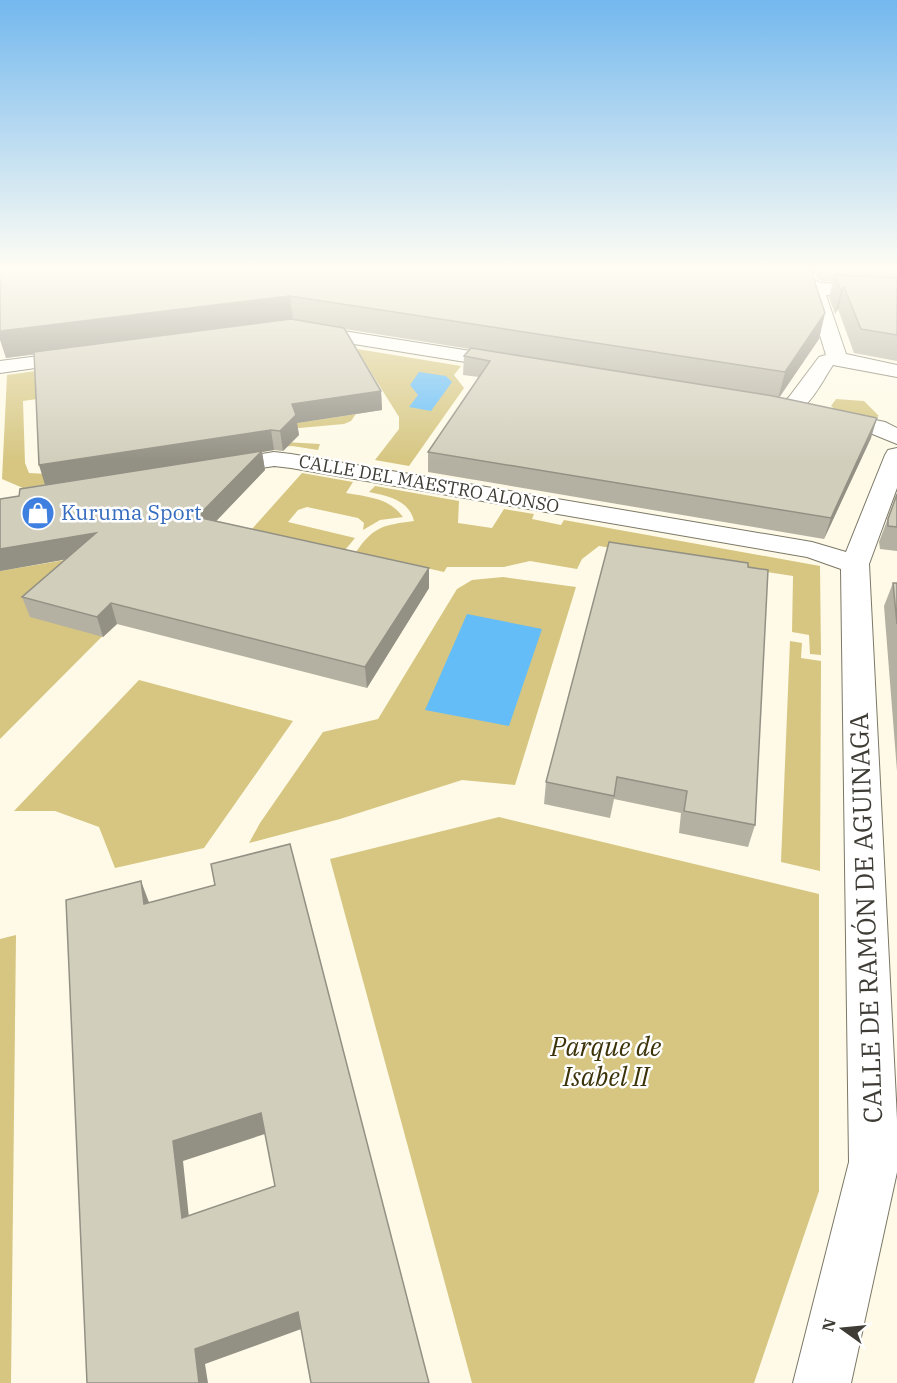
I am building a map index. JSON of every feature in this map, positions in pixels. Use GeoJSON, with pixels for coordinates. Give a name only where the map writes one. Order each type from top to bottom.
{"type":"FeatureCollection","features":[{"type":"Feature","properties":{"kind":"street"},"geometry":{"type":"LineString","coordinates":[[308,333],[532,367]]}},
{"type":"Feature","properties":{"kind":"street"},"geometry":{"type":"LineString","coordinates":[[831,333],[837,358]]}},
{"type":"Feature","properties":{"kind":"street"},"geometry":{"type":"LineString","coordinates":[[0,367],[104,353]]}},
{"type":"Feature","properties":{"kind":"street"},"geometry":{"type":"LineString","coordinates":[[897,371],[837,358],[826,361],[797,402],[777,407],[877,427],[897,437]]}},
{"type":"Feature","properties":{"kind":"street","name":"CALLE DE RAMÓN DE AGUINAGA"},"geometry":{"type":"LineString","coordinates":[[822,1383],[886,1158],[855,564],[897,455]]}},
{"type":"Feature","properties":{"kind":"street","name":"CALLE DEL MAESTRO ALONSO"},"geometry":{"type":"LineString","coordinates":[[196,471],[274,459],[291,461],[812,550],[855,564]]}},
{"type":"Feature","properties":{"kind":"green space"},"geometry":{"type":"Polygon","coordinates":[[[271,338],[290,338],[461,366],[454,375],[464,388],[409,466],[375,460],[399,429],[399,417],[359,353],[23,401],[25,463],[29,473],[47,474],[267,441],[320,444],[318,450],[292,446],[270,448],[23,488],[2,479],[7,375],[271,338]]]}},
{"type":"Feature","properties":{"kind":"green space"},"geometry":{"type":"Polygon","coordinates":[[[836,399],[864,401],[879,416],[874,418],[836,410],[831,406],[836,399]]]}},
{"type":"Feature","properties":{"kind":"green space"},"geometry":{"type":"Polygon","coordinates":[[[356,414],[351,421],[344,424],[255,432],[250,430],[356,414]]]}},
{"type":"Feature","properties":{"kind":"green space"},"geometry":{"type":"Polygon","coordinates":[[[302,473],[353,482],[346,493],[385,502],[403,517],[380,520],[363,530],[364,523],[358,518],[307,507],[298,510],[288,522],[355,538],[345,550],[252,529],[302,473]]]}},
{"type":"Feature","properties":{"kind":"green space"},"geometry":{"type":"Polygon","coordinates":[[[375,486],[459,501],[458,523],[492,528],[504,509],[534,514],[532,519],[561,525],[564,520],[820,566],[821,655],[810,654],[809,635],[792,632],[793,576],[599,546],[582,559],[577,569],[530,561],[504,567],[447,567],[444,572],[356,552],[368,537],[380,528],[414,521],[408,508],[397,500],[369,492],[375,486]]]}},
{"type":"Feature","properties":{"kind":"green space"},"geometry":{"type":"Polygon","coordinates":[[[201,537],[0,739],[0,571],[201,537]]]}},
{"type":"Feature","properties":{"kind":"green space"},"geometry":{"type":"Polygon","coordinates":[[[503,577],[576,587],[515,785],[462,780],[340,819],[249,843],[260,823],[323,732],[378,719],[457,589],[472,580],[503,577]]]}},
{"type":"Feature","properties":{"kind":"green space"},"geometry":{"type":"Polygon","coordinates":[[[790,641],[802,643],[801,658],[821,661],[820,871],[781,862],[790,641]]]}},
{"type":"Feature","properties":{"kind":"green space"},"geometry":{"type":"Polygon","coordinates":[[[139,680],[293,721],[204,848],[115,868],[99,827],[55,811],[14,811],[139,680]]]}},
{"type":"Feature","properties":{"kind":"green space","name":"Parque de Isabel II"},"geometry":{"type":"Polygon","coordinates":[[[499,817],[819,894],[819,1191],[754,1383],[472,1383],[330,859],[499,817]]]}},
{"type":"Feature","properties":{"kind":"green space"},"geometry":{"type":"Polygon","coordinates":[[[16,935],[11,1383],[0,1383],[0,939],[16,935]]]}},
{"type":"Feature","properties":{"kind":"water"},"geometry":{"type":"Polygon","coordinates":[[[419,372],[446,376],[452,382],[431,411],[409,407],[418,395],[410,385],[419,372]]]}},
{"type":"Feature","properties":{"kind":"water"},"geometry":{"type":"Polygon","coordinates":[[[467,614],[542,629],[509,726],[425,710],[467,614]]]}},
{"type":"Feature","properties":{"kind":"building"},"geometry":{"type":"Polygon","coordinates":[[[186,333],[347,333],[381,391],[292,404],[296,415],[280,431],[271,430],[39,465],[34,352],[186,333]]]}},
{"type":"Feature","properties":{"kind":"building"},"geometry":{"type":"Polygon","coordinates":[[[528,333],[812,333],[785,372],[528,333]]]}},
{"type":"Feature","properties":{"kind":"building"},"geometry":{"type":"Polygon","coordinates":[[[471,348],[773,396],[877,418],[831,518],[428,452],[490,361],[464,356],[471,348]]]}},
{"type":"Feature","properties":{"kind":"building"},"geometry":{"type":"Polygon","coordinates":[[[262,451],[197,517],[429,568],[365,667],[111,603],[97,617],[22,597],[96,533],[0,549],[0,499],[19,496],[20,489],[262,451]]]}},
{"type":"Feature","properties":{"kind":"building"},"geometry":{"type":"Polygon","coordinates":[[[897,494],[897,527],[888,526],[888,519],[897,494]]]}},
{"type":"Feature","properties":{"kind":"building"},"geometry":{"type":"Polygon","coordinates":[[[609,542],[748,563],[748,567],[768,570],[755,825],[684,811],[687,791],[617,777],[614,796],[546,782],[609,542]]]}},
{"type":"Feature","properties":{"kind":"building"},"geometry":{"type":"Polygon","coordinates":[[[893,583],[897,583],[897,624],[893,583]]]}},
{"type":"Feature","properties":{"kind":"building"},"geometry":{"type":"Polygon","coordinates":[[[290,844],[429,1383],[311,1383],[298,1312],[195,1349],[199,1383],[87,1383],[66,900],[141,881],[144,904],[215,885],[211,864],[290,844]],[[261,1113],[173,1141],[182,1218],[275,1186],[261,1113]]]}},
{"type":"Feature","properties":{"kind":"place","name":"Kuruma Sport"},"geometry":{"type":"Point","coordinates":[38,513]}}]}
